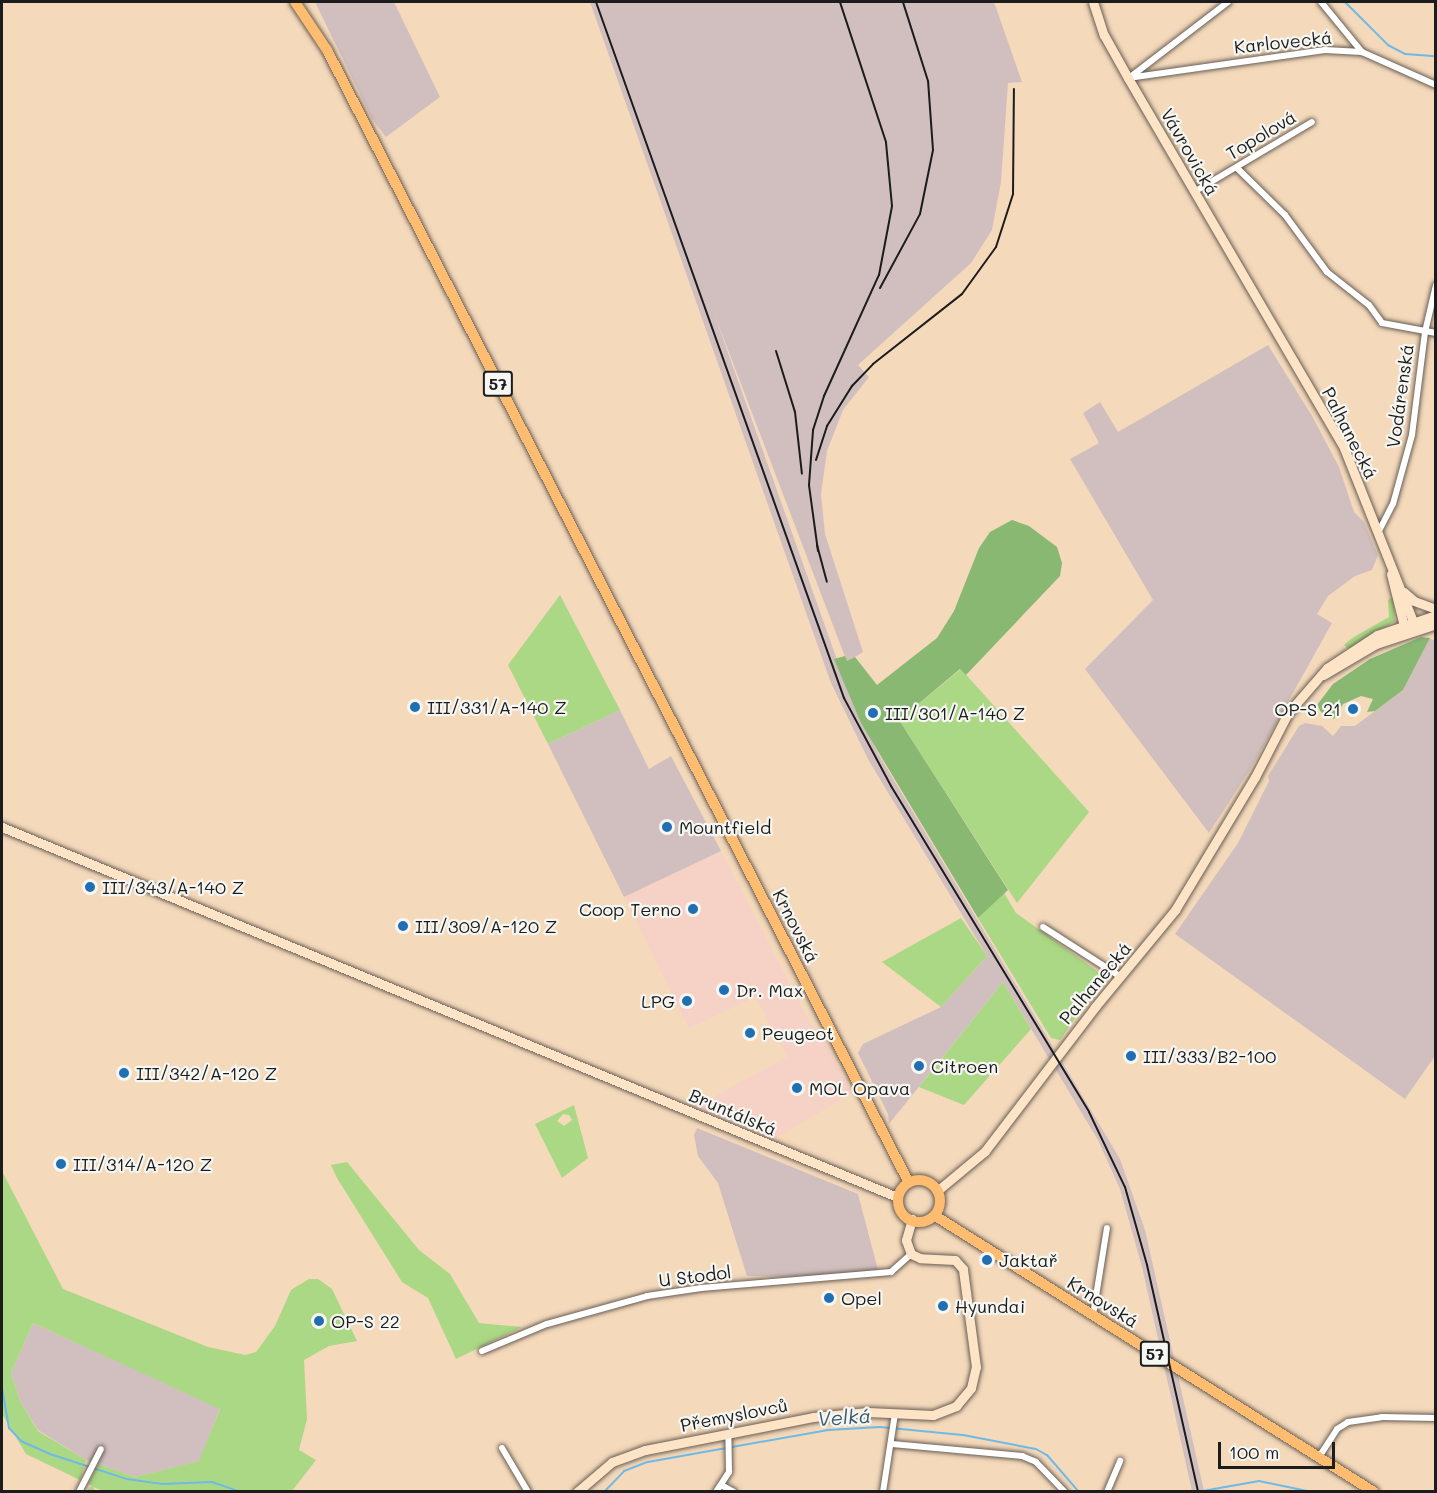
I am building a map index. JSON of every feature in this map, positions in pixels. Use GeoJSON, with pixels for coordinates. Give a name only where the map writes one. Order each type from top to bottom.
{"type":"FeatureCollection","features":[{"type":"Feature","properties":{"kind":"main road","name":"Krnovská"},"geometry":{"type":"LineString","coordinates":[[295,2],[327,50],[908,1182]]}},
{"type":"Feature","properties":{"kind":"main road"},"geometry":{"type":"LineString","coordinates":[[919,1180],[937,1191],[942,1206],[937,1217],[924,1223],[912,1219],[900,1210],[897,1197],[908,1182],[919,1180]]}},
{"type":"Feature","properties":{"kind":"main road","name":"Krnovská"},"geometry":{"type":"LineString","coordinates":[[937,1217],[1374,1491]]}},
{"type":"Feature","properties":{"kind":"street","name":"Vávrovická"},"geometry":{"type":"LineString","coordinates":[[1093,2],[1104,35],[1265,315]]}},
{"type":"Feature","properties":{"kind":"street"},"geometry":{"type":"LineString","coordinates":[[1128,78],[1228,2]]}},
{"type":"Feature","properties":{"kind":"street"},"geometry":{"type":"LineString","coordinates":[[1321,2],[1362,52]]}},
{"type":"Feature","properties":{"kind":"street","name":"Karlovecká"},"geometry":{"type":"LineString","coordinates":[[1128,78],[1281,54],[1362,52],[1436,85]]}},
{"type":"Feature","properties":{"kind":"street","name":"Topolová"},"geometry":{"type":"LineString","coordinates":[[1194,192],[1312,122]]}},
{"type":"Feature","properties":{"kind":"street","name":"Vodárenská"},"geometry":{"type":"LineString","coordinates":[[1237,168],[1285,215],[1327,272],[1369,305],[1382,323],[1436,333]]}},
{"type":"Feature","properties":{"kind":"street","name":"Vodárenská"},"geometry":{"type":"LineString","coordinates":[[1379,531],[1393,504],[1412,435],[1425,332],[1436,285]]}},
{"type":"Feature","properties":{"kind":"street","name":"Palhanecká"},"geometry":{"type":"LineString","coordinates":[[1265,315],[1344,448],[1379,531],[1400,588],[1410,627]]}},
{"type":"Feature","properties":{"kind":"street","name":"Palhanecká"},"geometry":{"type":"LineString","coordinates":[[1392,571],[1390,579],[1410,627]]}},
{"type":"Feature","properties":{"kind":"street"},"geometry":{"type":"LineString","coordinates":[[1400,588],[1414,601],[1436,609]]}},
{"type":"Feature","properties":{"kind":"street"},"geometry":{"type":"LineString","coordinates":[[1410,627],[1436,615]]}},
{"type":"Feature","properties":{"kind":"street"},"geometry":{"type":"LineString","coordinates":[[1410,627],[1436,624]]}},
{"type":"Feature","properties":{"kind":"street","name":"Palhanecká"},"geometry":{"type":"LineString","coordinates":[[937,1191],[985,1151],[1176,910],[1255,777],[1288,713],[1336,659],[1356,646],[1410,627]]}},
{"type":"Feature","properties":{"kind":"street","name":"Bruntálská"},"geometry":{"type":"LineString","coordinates":[[2,827],[897,1197]]}},
{"type":"Feature","properties":{"kind":"street"},"geometry":{"type":"LineString","coordinates":[[1042,927],[1122,978]]}},
{"type":"Feature","properties":{"kind":"street"},"geometry":{"type":"LineString","coordinates":[[911,1254],[906,1240],[912,1219]]}},
{"type":"Feature","properties":{"kind":"street"},"geometry":{"type":"LineString","coordinates":[[1093,1315],[1107,1228]]}},
{"type":"Feature","properties":{"kind":"street","name":"U Stodol"},"geometry":{"type":"LineString","coordinates":[[482,1351],[547,1323],[647,1296],[701,1288],[891,1272],[911,1254]]}},
{"type":"Feature","properties":{"kind":"street","name":"Přemyslovců"},"geometry":{"type":"LineString","coordinates":[[577,1491],[595,1474],[626,1455],[729,1437],[844,1413],[895,1417],[928,1416],[949,1411],[967,1395],[975,1371],[962,1266],[953,1259],[920,1258],[911,1254]]}},
{"type":"Feature","properties":{"kind":"street"},"geometry":{"type":"LineString","coordinates":[[883,1491],[895,1417]]}},
{"type":"Feature","properties":{"kind":"street"},"geometry":{"type":"LineString","coordinates":[[1319,1457],[1337,1429],[1348,1422],[1382,1417],[1436,1418]]}},
{"type":"Feature","properties":{"kind":"street"},"geometry":{"type":"LineString","coordinates":[[716,1491],[729,1472],[729,1437]]}},
{"type":"Feature","properties":{"kind":"street"},"geometry":{"type":"LineString","coordinates":[[892,1441],[1022,1456],[1036,1462],[1065,1491]]}},
{"type":"Feature","properties":{"kind":"street"},"geometry":{"type":"LineString","coordinates":[[502,1448],[528,1491]]}},
{"type":"Feature","properties":{"kind":"street"},"geometry":{"type":"LineString","coordinates":[[79,1491],[101,1449]]}},
{"type":"Feature","properties":{"kind":"street"},"geometry":{"type":"LineString","coordinates":[[1107,1491],[1120,1461]]}},
{"type":"Feature","properties":{"kind":"street"},"geometry":{"type":"LineString","coordinates":[[721,1485],[734,1491]]}},
{"type":"Feature","properties":{"kind":"shaded area"},"geometry":{"type":"Polygon","coordinates":[[[315,2],[394,2],[440,97],[386,137],[372,119],[315,2]]]}},
{"type":"Feature","properties":{"kind":"shaded area"},"geometry":{"type":"Polygon","coordinates":[[[590,2],[994,2],[1022,82],[1008,83],[1001,182],[992,230],[971,263],[858,365],[869,377],[843,410],[827,451],[821,494],[825,534],[863,652],[847,662],[714,313],[852,702],[879,755],[1120,1159],[1145,1230],[1204,1491],[1192,1491],[1142,1267],[1120,1189],[1098,1140],[1003,982],[889,1124],[888,1114],[858,1053],[863,1044],[941,1007],[987,956],[869,761],[831,683],[590,2]]]}},
{"type":"Feature","properties":{"kind":"shaded area"},"geometry":{"type":"Polygon","coordinates":[[[1268,345],[1312,416],[1339,467],[1354,512],[1364,522],[1378,555],[1372,570],[1355,576],[1328,596],[1317,614],[1332,623],[1251,768],[1209,833],[1085,669],[1153,600],[1070,459],[1099,443],[1083,413],[1100,402],[1118,432],[1268,345]]]}},
{"type":"Feature","properties":{"kind":"shaded area"},"geometry":{"type":"Polygon","coordinates":[[[1430,638],[1435,641],[1435,1056],[1405,1099],[1175,934],[1238,843],[1269,781],[1268,776],[1299,726],[1305,723],[1322,726],[1333,736],[1341,726],[1355,726],[1403,690],[1430,638]]]}},
{"type":"Feature","properties":{"kind":"shaded area"},"geometry":{"type":"Polygon","coordinates":[[[620,710],[649,769],[671,756],[721,851],[624,897],[548,744],[620,710]]]}},
{"type":"Feature","properties":{"kind":"shaded area"},"geometry":{"type":"Polygon","coordinates":[[[721,851],[818,1038],[823,1037],[852,1093],[776,1138],[692,1109],[787,1057],[759,1003],[755,997],[689,1028],[624,897],[721,851]]]}},
{"type":"Feature","properties":{"kind":"shaded area"},"geometry":{"type":"Polygon","coordinates":[[[697,1128],[858,1194],[878,1270],[810,1277],[747,1276],[718,1183],[698,1156],[694,1135],[697,1128]]]}},
{"type":"Feature","properties":{"kind":"shaded area"},"geometry":{"type":"Polygon","coordinates":[[[33,1323],[220,1408],[200,1461],[135,1477],[86,1460],[38,1430],[20,1401],[11,1373],[33,1323]]]}},
{"type":"Feature","properties":{"kind":"green space"},"geometry":{"type":"Polygon","coordinates":[[[1012,520],[1029,526],[1057,547],[1062,563],[1060,576],[966,675],[960,669],[899,720],[1008,890],[978,918],[861,723],[834,659],[845,656],[847,661],[855,657],[877,685],[937,638],[954,611],[979,548],[990,532],[1012,520]]]}},
{"type":"Feature","properties":{"kind":"green space"},"geometry":{"type":"Polygon","coordinates":[[[560,595],[620,710],[548,744],[508,665],[560,595]]]}},
{"type":"Feature","properties":{"kind":"green space"},"geometry":{"type":"Polygon","coordinates":[[[1393,597],[1395,621],[1348,649],[1344,645],[1352,638],[1389,617],[1388,600],[1393,597]]]}},
{"type":"Feature","properties":{"kind":"green space"},"geometry":{"type":"Polygon","coordinates":[[[1421,637],[1430,638],[1403,690],[1375,711],[1367,712],[1373,699],[1361,696],[1343,704],[1334,719],[1321,712],[1317,705],[1333,684],[1370,659],[1421,637]]]}},
{"type":"Feature","properties":{"kind":"green space"},"geometry":{"type":"Polygon","coordinates":[[[961,669],[1089,812],[1017,903],[899,720],[961,669]]]}},
{"type":"Feature","properties":{"kind":"green space"},"geometry":{"type":"Polygon","coordinates":[[[1004,893],[1016,913],[1104,976],[1060,1040],[1051,1038],[978,918],[1004,893]]]}},
{"type":"Feature","properties":{"kind":"green space"},"geometry":{"type":"Polygon","coordinates":[[[961,918],[987,956],[941,1007],[882,962],[961,918]]]}},
{"type":"Feature","properties":{"kind":"green space"},"geometry":{"type":"Polygon","coordinates":[[[1003,982],[1031,1029],[964,1105],[919,1087],[1003,982]]]}},
{"type":"Feature","properties":{"kind":"green space"},"geometry":{"type":"Polygon","coordinates":[[[574,1105],[588,1158],[562,1178],[535,1124],[574,1105]],[[563,1114],[557,1121],[564,1126],[572,1120],[569,1115],[563,1114]]]}},
{"type":"Feature","properties":{"kind":"green space"},"geometry":{"type":"Polygon","coordinates":[[[347,1162],[419,1250],[450,1274],[479,1323],[522,1327],[456,1359],[428,1298],[402,1282],[337,1178],[331,1165],[347,1162]]]}},
{"type":"Feature","properties":{"kind":"green space"},"geometry":{"type":"Polygon","coordinates":[[[2,1171],[63,1289],[208,1347],[245,1355],[256,1352],[275,1326],[291,1290],[309,1279],[318,1279],[332,1289],[357,1341],[329,1346],[304,1360],[307,1419],[299,1450],[316,1460],[292,1491],[106,1492],[93,1487],[95,1491],[86,1491],[92,1486],[88,1484],[98,1464],[135,1477],[199,1461],[220,1409],[33,1323],[11,1373],[20,1401],[38,1431],[86,1460],[80,1480],[26,1454],[2,1414],[2,1171]]]}},
{"type":"Feature","properties":{"kind":"waterway"},"geometry":{"type":"LineString","coordinates":[[1345,2],[1388,45],[1405,54],[1436,56]]}},
{"type":"Feature","properties":{"kind":"waterway"},"geometry":{"type":"LineString","coordinates":[[2,1388],[9,1428],[21,1441],[53,1455],[127,1479],[162,1484],[212,1482],[241,1492]]}},
{"type":"Feature","properties":{"kind":"waterway","name":"Velká"},"geometry":{"type":"LineString","coordinates":[[604,1492],[624,1471],[648,1462],[828,1430],[880,1427],[963,1435],[1036,1449],[1047,1455],[1079,1492]]}},
{"type":"Feature","properties":{"kind":"waterway","name":"Velká"},"geometry":{"type":"LineString","coordinates":[[1197,1492],[1259,1481],[1312,1492]]}},
{"type":"Feature","properties":{"kind":"railway"},"geometry":{"type":"LineString","coordinates":[[596,2],[844,698],[891,786],[1089,1112],[1125,1187],[1147,1265],[1198,1492]]}},
{"type":"Feature","properties":{"kind":"railway"},"geometry":{"type":"LineString","coordinates":[[818,551],[809,485],[813,430],[824,396],[879,275],[892,206],[886,142],[840,2]]}},
{"type":"Feature","properties":{"kind":"railway"},"geometry":{"type":"LineString","coordinates":[[880,288],[920,214],[933,150],[928,81],[903,2]]}},
{"type":"Feature","properties":{"kind":"railway"},"geometry":{"type":"LineString","coordinates":[[816,460],[827,426],[852,386],[873,364],[962,294],[996,247],[1013,194],[1014,89]]}},
{"type":"Feature","properties":{"kind":"railway"},"geometry":{"type":"LineString","coordinates":[[776,351],[795,412],[802,474]]}},
{"type":"Feature","properties":{"kind":"railway"},"geometry":{"type":"LineString","coordinates":[[817,545],[827,582]]}},
{"type":"Feature","properties":{"kind":"place","name":"III/331/A-140 Z"},"geometry":{"type":"Point","coordinates":[415,707]}},
{"type":"Feature","properties":{"kind":"place","name":"OP-S 21"},"geometry":{"type":"Point","coordinates":[1353,709]}},
{"type":"Feature","properties":{"kind":"place","name":"III/301/A-140 Z"},"geometry":{"type":"Point","coordinates":[873,713]}},
{"type":"Feature","properties":{"kind":"place","name":"Mountfield"},"geometry":{"type":"Point","coordinates":[667,827]}},
{"type":"Feature","properties":{"kind":"place","name":"III/343/A-140 Z"},"geometry":{"type":"Point","coordinates":[90,887]}},
{"type":"Feature","properties":{"kind":"place","name":"Coop Terno"},"geometry":{"type":"Point","coordinates":[693,909]}},
{"type":"Feature","properties":{"kind":"place","name":"III/309/A-120 Z"},"geometry":{"type":"Point","coordinates":[403,926]}},
{"type":"Feature","properties":{"kind":"place","name":"Dr. Max"},"geometry":{"type":"Point","coordinates":[724,990]}},
{"type":"Feature","properties":{"kind":"place","name":"LPG"},"geometry":{"type":"Point","coordinates":[687,1001]}},
{"type":"Feature","properties":{"kind":"place","name":"Peugeot"},"geometry":{"type":"Point","coordinates":[750,1033]}},
{"type":"Feature","properties":{"kind":"place","name":"III/333/B2-100"},"geometry":{"type":"Point","coordinates":[1131,1056]}},
{"type":"Feature","properties":{"kind":"place","name":"Citroen"},"geometry":{"type":"Point","coordinates":[919,1066]}},
{"type":"Feature","properties":{"kind":"place","name":"III/342/A-120 Z"},"geometry":{"type":"Point","coordinates":[124,1073]}},
{"type":"Feature","properties":{"kind":"place","name":"MOL Opava"},"geometry":{"type":"Point","coordinates":[797,1088]}},
{"type":"Feature","properties":{"kind":"place","name":"III/314/A-120 Z"},"geometry":{"type":"Point","coordinates":[61,1164]}},
{"type":"Feature","properties":{"kind":"place","name":"Jaktař"},"geometry":{"type":"Point","coordinates":[987,1260]}},
{"type":"Feature","properties":{"kind":"place","name":"Opel"},"geometry":{"type":"Point","coordinates":[829,1298]}},
{"type":"Feature","properties":{"kind":"place","name":"Hyundai"},"geometry":{"type":"Point","coordinates":[943,1306]}},
{"type":"Feature","properties":{"kind":"place","name":"OP-S 22"},"geometry":{"type":"Point","coordinates":[319,1321]}}]}
